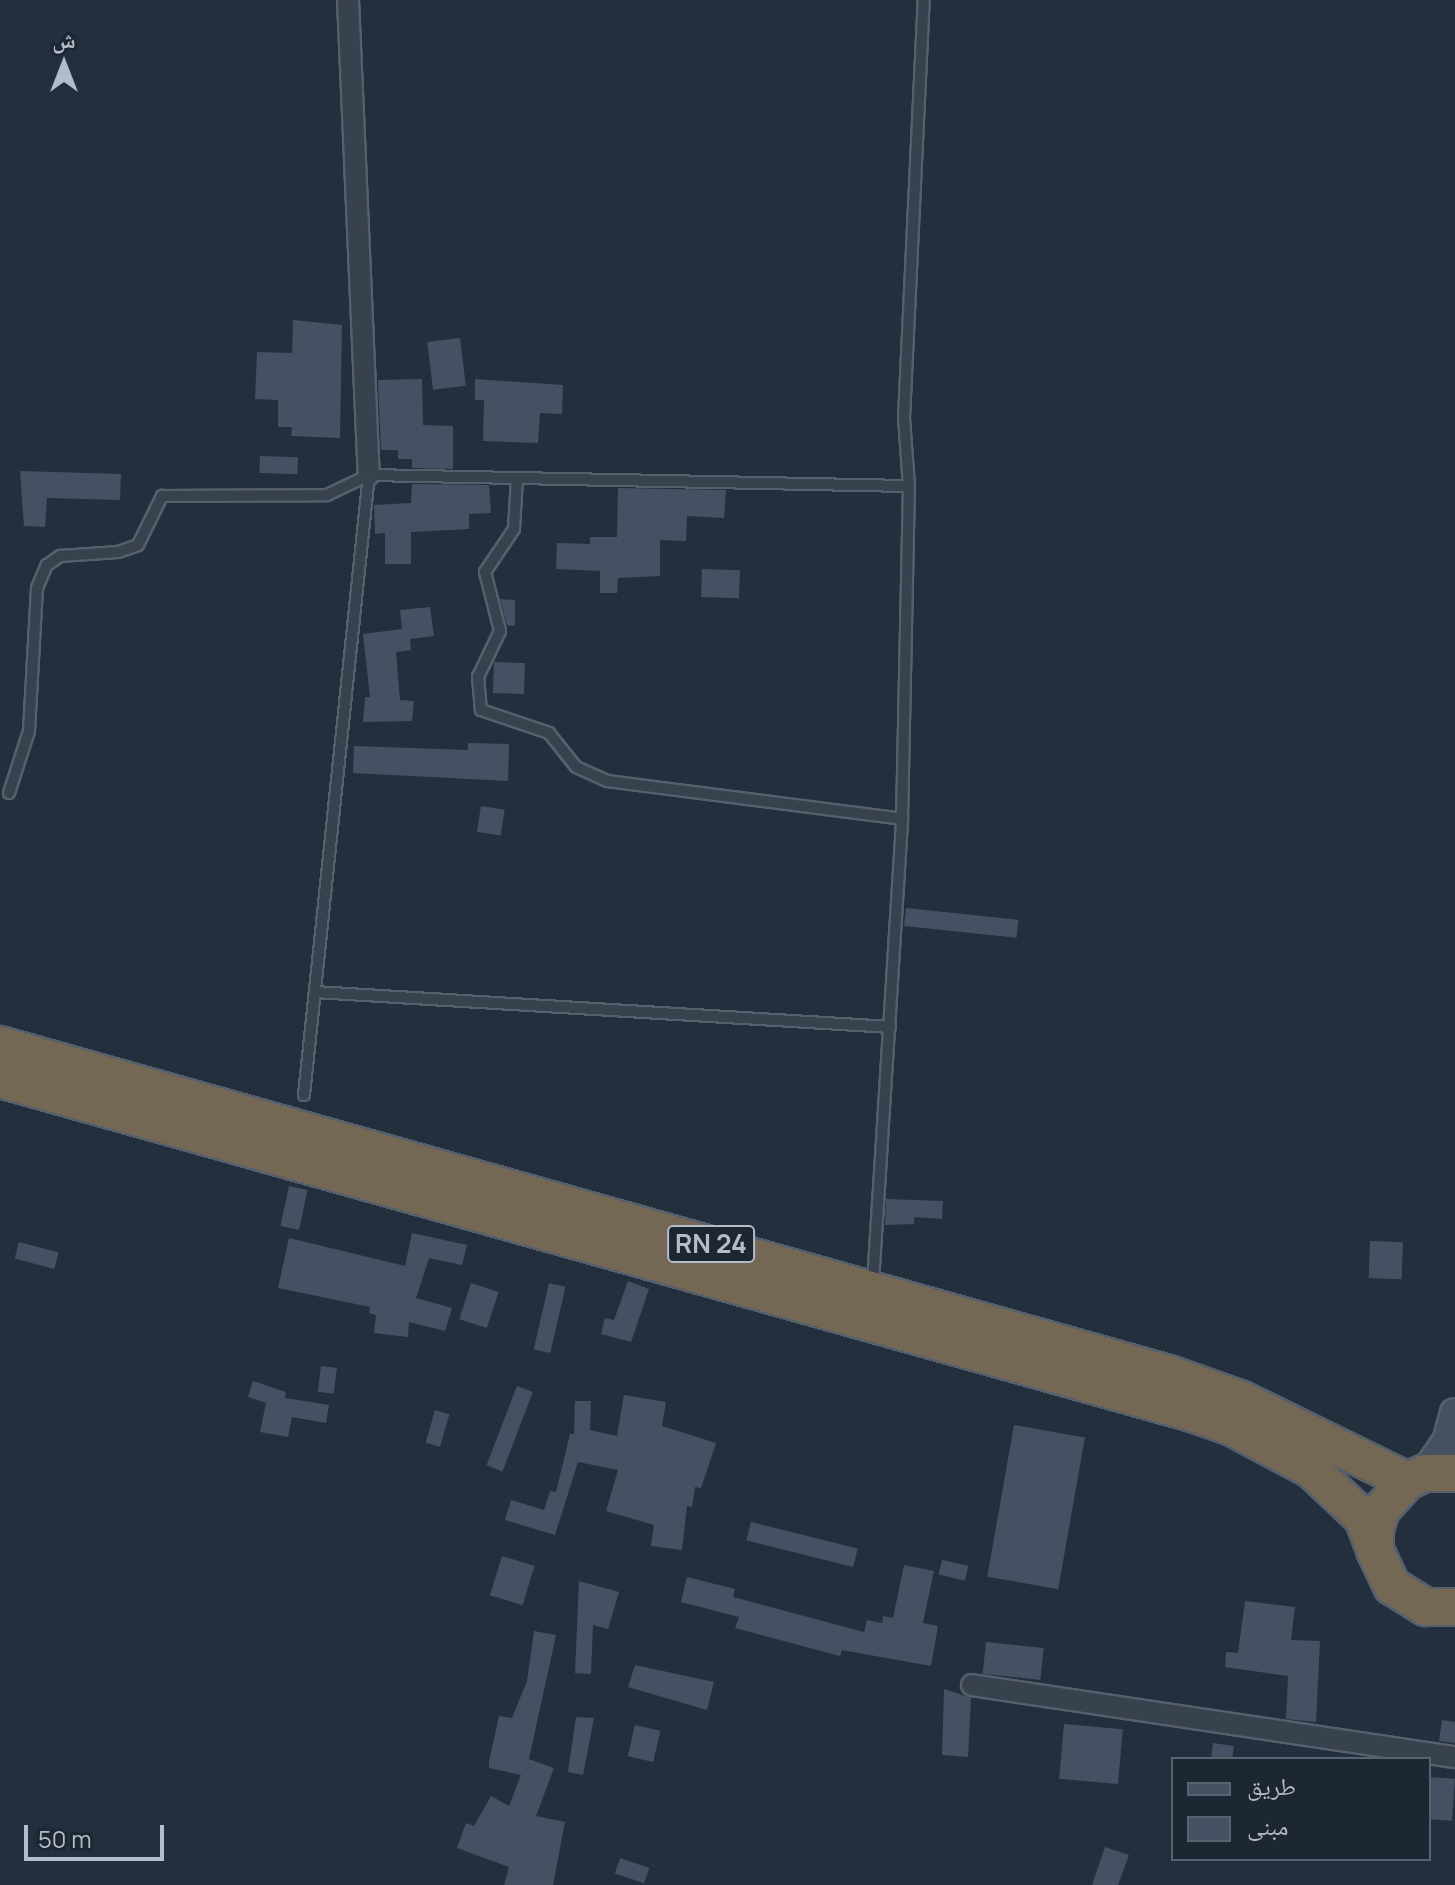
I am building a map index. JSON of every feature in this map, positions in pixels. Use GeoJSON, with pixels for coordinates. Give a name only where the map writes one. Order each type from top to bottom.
{"type":"FeatureCollection","features":[{"type":"Feature","properties":{"kind":"highway","name":"RN 24"},"geometry":{"type":"LineString","coordinates":[[0,1045],[1169,1374],[1242,1400],[1429,1476]]}},
{"type":"Feature","properties":{"kind":"highway","name":"RN 24"},"geometry":{"type":"LineString","coordinates":[[0,1079],[1192,1413],[1232,1427],[1311,1469],[1363,1518],[1375,1550]]}},
{"type":"Feature","properties":{"kind":"highway"},"geometry":{"type":"LineString","coordinates":[[1429,1476],[1381,1510],[1375,1550],[1392,1586],[1426,1607],[1452,1610]]}},
{"type":"Feature","properties":{"kind":"main road"},"geometry":{"type":"LineString","coordinates":[[1429,1476],[1447,1442],[1455,1413]]}},
{"type":"Feature","properties":{"kind":"street"},"geometry":{"type":"LineString","coordinates":[[348,0],[369,475]]}},
{"type":"Feature","properties":{"kind":"street"},"geometry":{"type":"LineString","coordinates":[[972,1685],[1455,1757]]}},
{"type":"Feature","properties":{"kind":"lane"},"geometry":{"type":"LineString","coordinates":[[872,1289],[902,819],[909,486],[904,418],[924,0]]}},
{"type":"Feature","properties":{"kind":"lane"},"geometry":{"type":"LineString","coordinates":[[304,1095],[369,475]]}},
{"type":"Feature","properties":{"kind":"lane"},"geometry":{"type":"LineString","coordinates":[[9,793],[29,731],[37,588],[47,565],[60,556],[118,552],[138,545],[162,496],[336,494],[369,475],[909,486]]}},
{"type":"Feature","properties":{"kind":"lane"},"geometry":{"type":"LineString","coordinates":[[517,478],[514,529],[485,572],[500,631],[478,677],[481,710],[549,733],[576,767],[607,781],[902,819]]}},
{"type":"Feature","properties":{"kind":"lane"},"geometry":{"type":"LineString","coordinates":[[315,992],[890,1027]]}},
{"type":"Feature","properties":{"kind":"building"},"geometry":{"type":"Polygon","coordinates":[[[293,320],[342,325],[340,438],[291,436],[292,427],[278,427],[278,400],[255,399],[257,352],[292,353],[293,320]]]}},
{"type":"Feature","properties":{"kind":"building"},"geometry":{"type":"Polygon","coordinates":[[[460,338],[466,386],[433,390],[427,342],[460,338]]]}},
{"type":"Feature","properties":{"kind":"building"},"geometry":{"type":"Polygon","coordinates":[[[422,379],[423,425],[453,426],[453,469],[412,468],[412,459],[398,459],[398,450],[381,450],[378,380],[422,379]]]}},
{"type":"Feature","properties":{"kind":"building"},"geometry":{"type":"Polygon","coordinates":[[[475,379],[563,385],[562,414],[540,413],[538,443],[483,441],[484,400],[475,400],[475,379]]]}},
{"type":"Feature","properties":{"kind":"building"},"geometry":{"type":"Polygon","coordinates":[[[260,456],[298,457],[297,474],[259,473],[260,456]]]}},
{"type":"Feature","properties":{"kind":"building"},"geometry":{"type":"Polygon","coordinates":[[[20,471],[121,474],[120,500],[47,498],[45,527],[24,526],[20,471]]]}},
{"type":"Feature","properties":{"kind":"building"},"geometry":{"type":"Polygon","coordinates":[[[412,484],[489,485],[491,513],[469,514],[469,529],[411,532],[411,564],[385,564],[385,533],[375,534],[374,505],[411,503],[412,484]]]}},
{"type":"Feature","properties":{"kind":"building"},"geometry":{"type":"Polygon","coordinates":[[[618,488],[726,490],[724,518],[687,516],[686,541],[660,540],[660,576],[618,578],[617,593],[600,593],[600,571],[556,569],[557,543],[590,544],[590,537],[617,537],[618,488]]]}},
{"type":"Feature","properties":{"kind":"building"},"geometry":{"type":"Polygon","coordinates":[[[702,569],[740,570],[739,598],[701,597],[702,569]]]}},
{"type":"Feature","properties":{"kind":"building"},"geometry":{"type":"Polygon","coordinates":[[[500,599],[515,600],[515,626],[507,625],[500,599]]]}},
{"type":"Feature","properties":{"kind":"building"},"geometry":{"type":"Polygon","coordinates":[[[430,607],[434,636],[410,639],[411,650],[396,652],[400,700],[414,701],[412,721],[363,722],[365,697],[370,697],[363,634],[402,629],[400,610],[430,607]]]}},
{"type":"Feature","properties":{"kind":"building"},"geometry":{"type":"Polygon","coordinates":[[[494,662],[525,663],[524,694],[493,693],[494,662]]]}},
{"type":"Feature","properties":{"kind":"building"},"geometry":{"type":"Polygon","coordinates":[[[468,743],[509,744],[508,781],[353,773],[354,746],[468,750],[468,743]]]}},
{"type":"Feature","properties":{"kind":"building"},"geometry":{"type":"Polygon","coordinates":[[[481,806],[505,810],[501,835],[477,832],[481,806]]]}},
{"type":"Feature","properties":{"kind":"building"},"geometry":{"type":"Polygon","coordinates":[[[906,908],[1018,920],[1016,938],[904,926],[906,908]]]}},
{"type":"Feature","properties":{"kind":"building"},"geometry":{"type":"Polygon","coordinates":[[[289,1186],[308,1190],[299,1230],[280,1226],[289,1186]]]}},
{"type":"Feature","properties":{"kind":"building"},"geometry":{"type":"Polygon","coordinates":[[[886,1199],[943,1201],[942,1219],[914,1217],[914,1224],[885,1225],[886,1199]]]}},
{"type":"Feature","properties":{"kind":"building"},"geometry":{"type":"Polygon","coordinates":[[[412,1233],[467,1245],[462,1265],[429,1258],[416,1298],[452,1308],[445,1331],[409,1322],[408,1337],[374,1333],[376,1315],[369,1313],[370,1307],[278,1288],[289,1238],[405,1266],[412,1233]]]}},
{"type":"Feature","properties":{"kind":"building"},"geometry":{"type":"Polygon","coordinates":[[[1370,1241],[1403,1242],[1402,1279],[1369,1278],[1370,1241]]]}},
{"type":"Feature","properties":{"kind":"building"},"geometry":{"type":"Polygon","coordinates":[[[19,1242],[59,1253],[54,1269],[15,1258],[19,1242]]]}},
{"type":"Feature","properties":{"kind":"building"},"geometry":{"type":"Polygon","coordinates":[[[628,1281],[649,1289],[631,1342],[601,1334],[605,1318],[614,1320],[628,1281]]]}},
{"type":"Feature","properties":{"kind":"building"},"geometry":{"type":"Polygon","coordinates":[[[471,1283],[499,1292],[487,1328],[459,1319],[471,1283]]]}},
{"type":"Feature","properties":{"kind":"building"},"geometry":{"type":"Polygon","coordinates":[[[549,1283],[566,1287],[550,1353],[534,1349],[549,1283]]]}},
{"type":"Feature","properties":{"kind":"building"},"geometry":{"type":"Polygon","coordinates":[[[321,1366],[337,1368],[334,1394],[318,1392],[321,1366]]]}},
{"type":"Feature","properties":{"kind":"building"},"geometry":{"type":"Polygon","coordinates":[[[253,1381],[286,1392],[285,1398],[329,1405],[326,1423],[292,1417],[288,1437],[260,1432],[266,1403],[248,1397],[253,1381]]]}},
{"type":"Feature","properties":{"kind":"building"},"geometry":{"type":"Polygon","coordinates":[[[517,1386],[533,1392],[502,1471],[487,1465],[517,1386]]]}},
{"type":"Feature","properties":{"kind":"building"},"geometry":{"type":"Polygon","coordinates":[[[624,1395],[666,1402],[662,1426],[716,1443],[701,1488],[695,1487],[692,1507],[687,1506],[682,1550],[651,1546],[654,1525],[606,1511],[618,1470],[578,1462],[555,1535],[505,1520],[511,1500],[544,1510],[550,1491],[556,1492],[570,1434],[574,1434],[575,1401],[591,1401],[590,1430],[617,1436],[624,1395]]]}},
{"type":"Feature","properties":{"kind":"building"},"geometry":{"type":"Polygon","coordinates":[[[435,1410],[449,1414],[440,1447],[426,1443],[435,1410]]]}},
{"type":"Feature","properties":{"kind":"building"},"geometry":{"type":"Polygon","coordinates":[[[1014,1425],[1085,1438],[1058,1589],[987,1577],[1014,1425]]]}},
{"type":"Feature","properties":{"kind":"building"},"geometry":{"type":"Polygon","coordinates":[[[751,1522],[858,1549],[853,1567],[746,1540],[751,1522]]]}},
{"type":"Feature","properties":{"kind":"building"},"geometry":{"type":"Polygon","coordinates":[[[502,1556],[535,1566],[523,1605],[490,1595],[502,1556]]]}},
{"type":"Feature","properties":{"kind":"building"},"geometry":{"type":"Polygon","coordinates":[[[942,1560],[968,1566],[965,1581],[939,1575],[942,1560]]]}},
{"type":"Feature","properties":{"kind":"building"},"geometry":{"type":"Polygon","coordinates":[[[904,1565],[934,1571],[923,1623],[938,1626],[931,1666],[842,1650],[840,1656],[735,1628],[739,1617],[681,1602],[687,1577],[735,1589],[733,1597],[864,1632],[867,1620],[882,1623],[883,1616],[893,1618],[904,1565]]]}},
{"type":"Feature","properties":{"kind":"building"},"geometry":{"type":"Polygon","coordinates":[[[579,1581],[619,1592],[608,1629],[593,1625],[591,1674],[575,1673],[579,1581]]]}},
{"type":"Feature","properties":{"kind":"building"},"geometry":{"type":"Polygon","coordinates":[[[1245,1601],[1295,1607],[1291,1640],[1320,1641],[1316,1722],[1286,1719],[1288,1676],[1225,1667],[1226,1652],[1238,1653],[1245,1601]]]}},
{"type":"Feature","properties":{"kind":"building"},"geometry":{"type":"Polygon","coordinates":[[[534,1631],[556,1635],[529,1759],[554,1768],[536,1816],[565,1822],[553,1885],[504,1885],[509,1867],[457,1848],[466,1823],[474,1826],[491,1796],[509,1806],[521,1775],[489,1768],[489,1762],[499,1716],[512,1718],[527,1681],[534,1631]]]}},
{"type":"Feature","properties":{"kind":"building"},"geometry":{"type":"Polygon","coordinates":[[[986,1642],[1044,1648],[1040,1680],[983,1674],[986,1642]]]}},
{"type":"Feature","properties":{"kind":"building"},"geometry":{"type":"Polygon","coordinates":[[[635,1665],[714,1682],[707,1710],[628,1687],[635,1665]]]}},
{"type":"Feature","properties":{"kind":"building"},"geometry":{"type":"Polygon","coordinates":[[[944,1689],[971,1698],[968,1757],[942,1755],[944,1689]]]}},
{"type":"Feature","properties":{"kind":"building"},"geometry":{"type":"Polygon","coordinates":[[[576,1717],[594,1718],[583,1775],[568,1772],[576,1717]]]}},
{"type":"Feature","properties":{"kind":"building"},"geometry":{"type":"Polygon","coordinates":[[[1442,1720],[1455,1722],[1455,1743],[1439,1741],[1442,1720]]]}},
{"type":"Feature","properties":{"kind":"building"},"geometry":{"type":"Polygon","coordinates":[[[1064,1724],[1123,1729],[1118,1784],[1059,1779],[1064,1724]]]}},
{"type":"Feature","properties":{"kind":"building"},"geometry":{"type":"Polygon","coordinates":[[[635,1725],[660,1731],[653,1762],[628,1756],[635,1725]]]}},
{"type":"Feature","properties":{"kind":"building"},"geometry":{"type":"Polygon","coordinates":[[[1213,1743],[1234,1746],[1232,1757],[1211,1757],[1213,1743]]]}},
{"type":"Feature","properties":{"kind":"building"},"geometry":{"type":"Polygon","coordinates":[[[1431,1777],[1455,1779],[1452,1821],[1431,1819],[1431,1777]]]}},
{"type":"Feature","properties":{"kind":"building"},"geometry":{"type":"Polygon","coordinates":[[[1105,1847],[1129,1855],[1118,1885],[1092,1885],[1105,1847]]]}},
{"type":"Feature","properties":{"kind":"building"},"geometry":{"type":"Polygon","coordinates":[[[620,1858],[649,1868],[644,1883],[615,1873],[620,1858]]]}}]}
